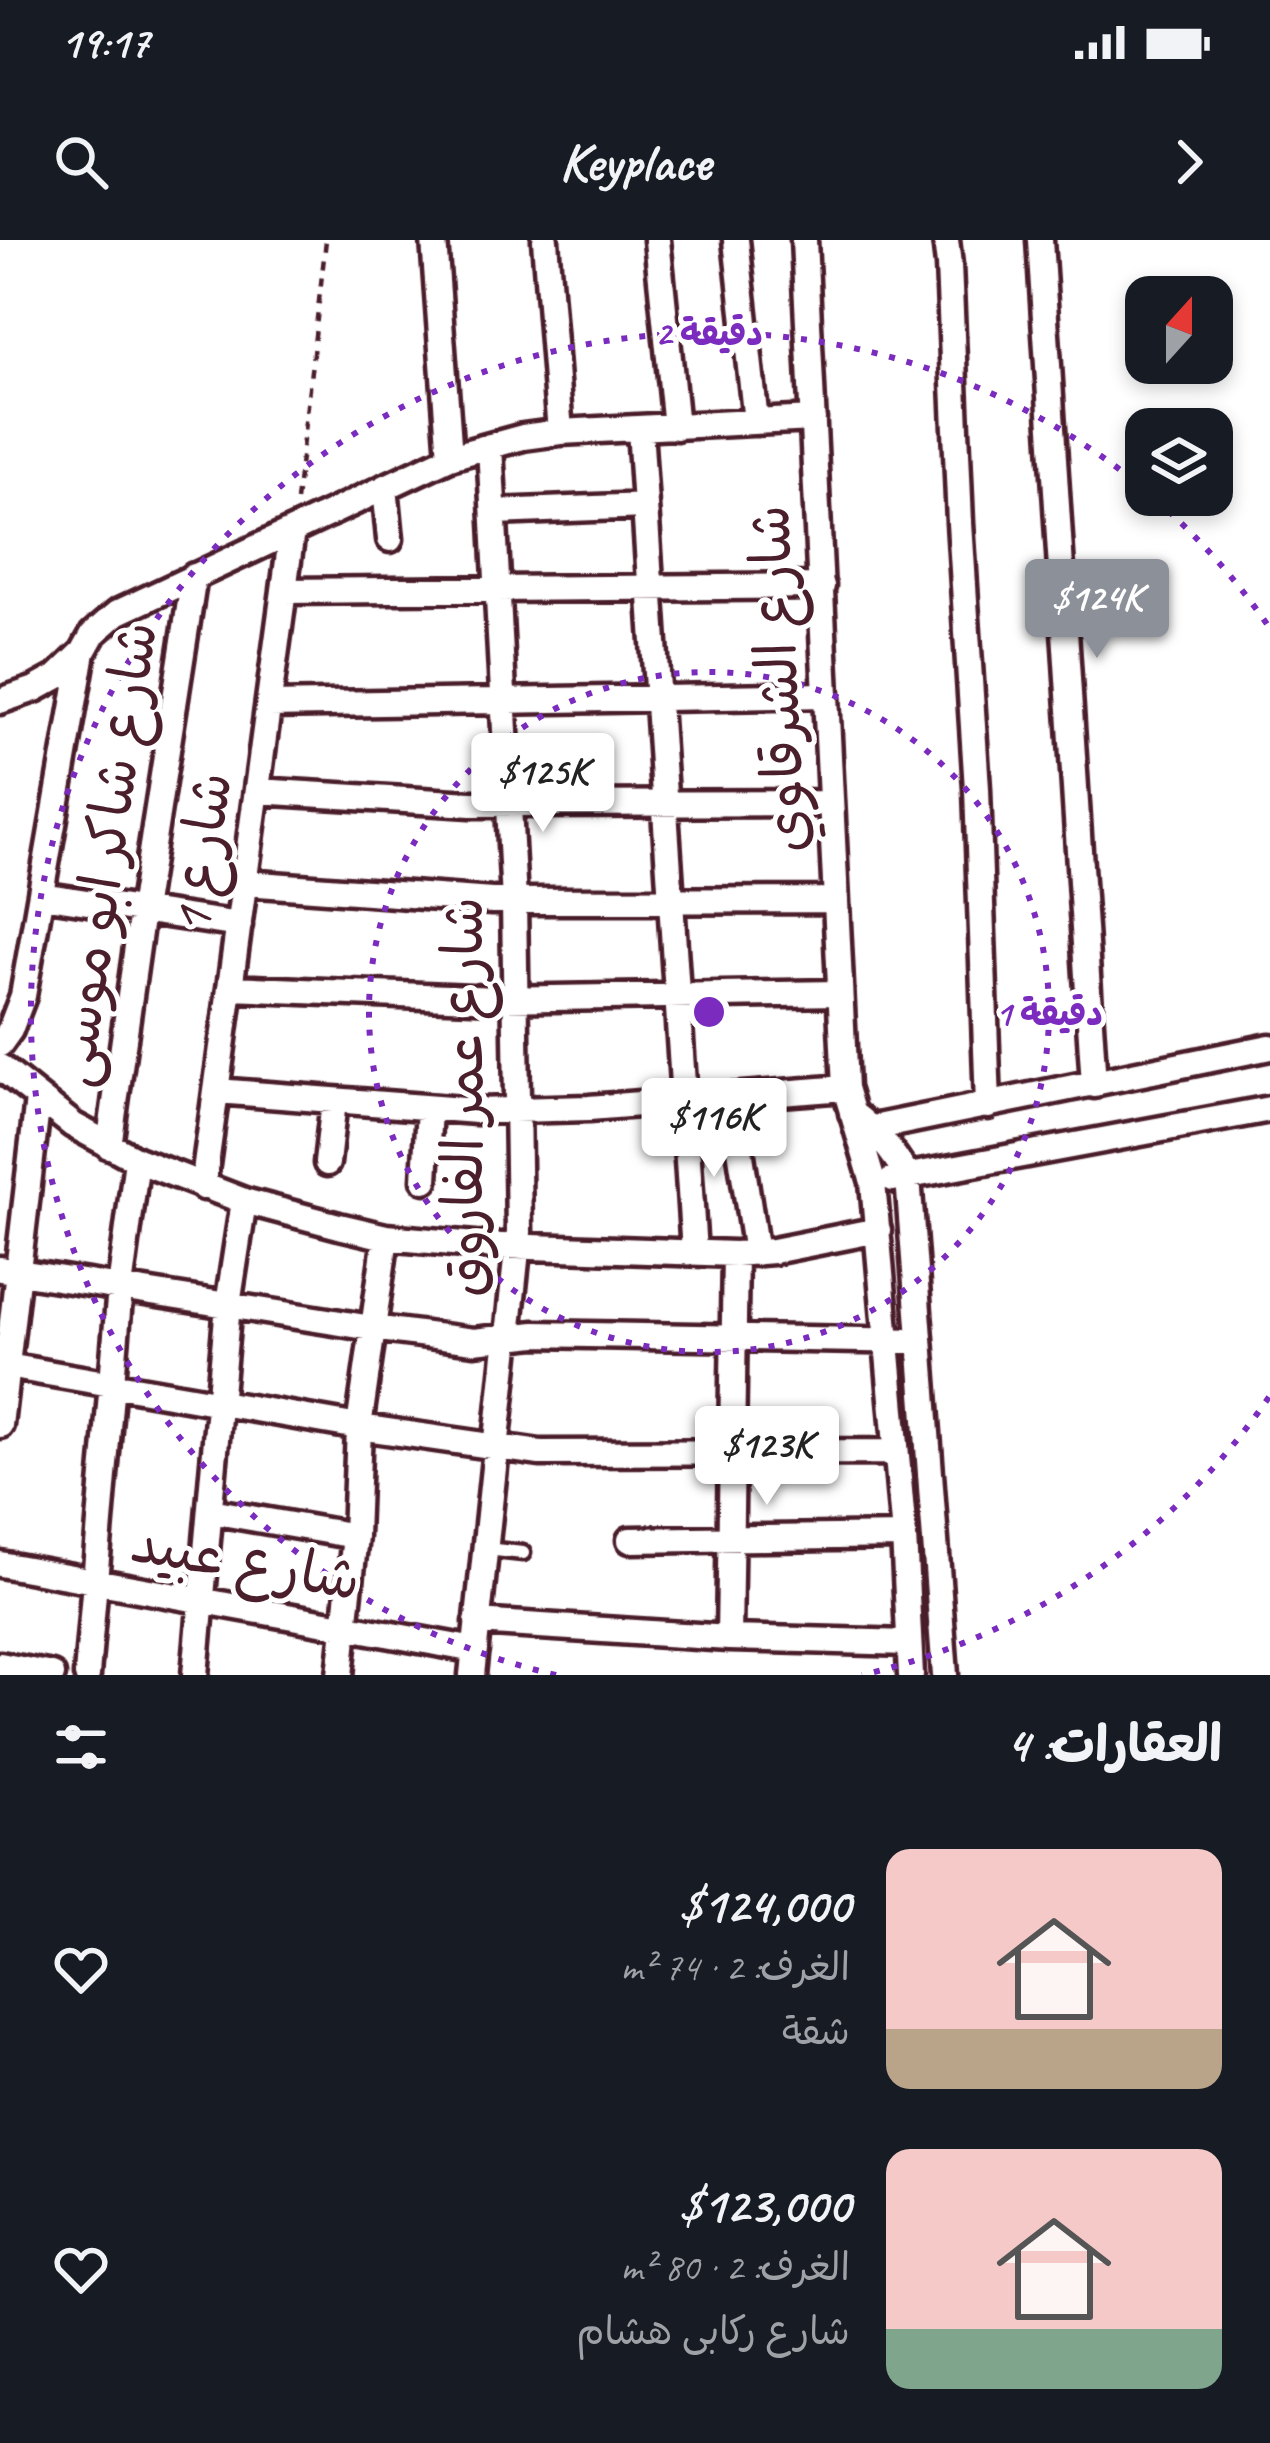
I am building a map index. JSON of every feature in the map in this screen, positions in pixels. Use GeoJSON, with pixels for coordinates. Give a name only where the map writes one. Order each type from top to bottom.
{"type":"FeatureCollection","features":[{"type":"Feature","properties":{"kind":"street"},"geometry":{"type":"LineString","coordinates":[[434,240],[450,457]]}},
{"type":"Feature","properties":{"kind":"street"},"geometry":{"type":"LineString","coordinates":[[545,240],[560,432]]}},
{"type":"Feature","properties":{"kind":"street"},"geometry":{"type":"LineString","coordinates":[[657,240],[676,427]]}},
{"type":"Feature","properties":{"kind":"street"},"geometry":{"type":"LineString","coordinates":[[736,240],[756,422]]}},
{"type":"Feature","properties":{"kind":"street","name":"شارع الشرقاوي"},"geometry":{"type":"LineString","coordinates":[[804,240],[841,993],[849,1100],[873,1182],[878,1230],[911,1675]]}},
{"type":"Feature","properties":{"kind":"street"},"geometry":{"type":"LineString","coordinates":[[946,240],[988,1106]]}},
{"type":"Feature","properties":{"kind":"street"},"geometry":{"type":"LineString","coordinates":[[1040,240],[1094,1085]]}},
{"type":"Feature","properties":{"kind":"street"},"geometry":{"type":"LineString","coordinates":[[0,700],[57,677],[117,614],[450,457],[560,432],[813,419]]}},
{"type":"Feature","properties":{"kind":"street"},"geometry":{"type":"LineString","coordinates":[[640,429],[694,1252]]}},
{"type":"Feature","properties":{"kind":"street","name":"شارع عمر الفاروق"},"geometry":{"type":"LineString","coordinates":[[473,1662],[519,1247],[514,901],[490,446]]}},
{"type":"Feature","properties":{"kind":"street"},"geometry":{"type":"LineString","coordinates":[[385,487],[390,539]]}},
{"type":"Feature","properties":{"kind":"street"},"geometry":{"type":"LineString","coordinates":[[495,512],[645,506]]}},
{"type":"Feature","properties":{"kind":"street","name":"شارع 1"},"geometry":{"type":"LineString","coordinates":[[203,1187],[292,531]]}},
{"type":"Feature","properties":{"kind":"street","name":"شارع شاكر ابو موسى"},"geometry":{"type":"LineString","coordinates":[[110,1146],[194,576]]}},
{"type":"Feature","properties":{"kind":"street"},"geometry":{"type":"LineString","coordinates":[[284,591],[822,586]]}},
{"type":"Feature","properties":{"kind":"street"},"geometry":{"type":"LineString","coordinates":[[0,1044],[23,996],[82,652]]}},
{"type":"Feature","properties":{"kind":"street"},"geometry":{"type":"LineString","coordinates":[[269,705],[826,695]]}},
{"type":"Feature","properties":{"kind":"street"},"geometry":{"type":"LineString","coordinates":[[257,791],[509,805],[830,803]]}},
{"type":"Feature","properties":{"kind":"street"},"geometry":{"type":"LineString","coordinates":[[244,883],[514,901],[836,900]]}},
{"type":"Feature","properties":{"kind":"street"},"geometry":{"type":"LineString","coordinates":[[40,895],[239,926]]}},
{"type":"Feature","properties":{"kind":"street"},"geometry":{"type":"LineString","coordinates":[[230,988],[517,999],[841,993]]}},
{"type":"Feature","properties":{"kind":"street"},"geometry":{"type":"LineString","coordinates":[[873,1128],[1270,1047]]}},
{"type":"Feature","properties":{"kind":"street"},"geometry":{"type":"LineString","coordinates":[[0,1067],[74,1125],[137,1160],[244,1202],[386,1237],[519,1247],[746,1254],[878,1230]]}},
{"type":"Feature","properties":{"kind":"street"},"geometry":{"type":"LineString","coordinates":[[216,1091],[518,1110],[732,1097],[849,1100],[908,1177],[945,1675]]}},
{"type":"Feature","properties":{"kind":"street"},"geometry":{"type":"LineString","coordinates":[[729,1638],[735,1337],[746,1254],[732,1097]]}},
{"type":"Feature","properties":{"kind":"street"},"geometry":{"type":"LineString","coordinates":[[0,1425],[9,1270],[38,1099]]}},
{"type":"Feature","properties":{"kind":"street"},"geometry":{"type":"LineString","coordinates":[[327,1163],[334,1101]]}},
{"type":"Feature","properties":{"kind":"street"},"geometry":{"type":"LineString","coordinates":[[425,1180],[429,1108]]}},
{"type":"Feature","properties":{"kind":"street"},"geometry":{"type":"LineString","coordinates":[[873,1182],[1270,1109]]}},
{"type":"Feature","properties":{"kind":"street"},"geometry":{"type":"LineString","coordinates":[[87,1675],[120,1288],[137,1160]]}},
{"type":"Feature","properties":{"kind":"street"},"geometry":{"type":"LineString","coordinates":[[195,1675],[228,1305],[244,1202]]}},
{"type":"Feature","properties":{"kind":"street"},"geometry":{"type":"LineString","coordinates":[[340,1675],[355,1536],[358,1427],[386,1237]]}},
{"type":"Feature","properties":{"kind":"street"},"geometry":{"type":"LineString","coordinates":[[9,1270],[474,1341],[535,1334],[920,1341]]}},
{"type":"Feature","properties":{"kind":"street"},"geometry":{"type":"LineString","coordinates":[[7,1366],[495,1448],[577,1455],[896,1452]]}},
{"type":"Feature","properties":{"kind":"street"},"geometry":{"type":"LineString","coordinates":[[210,1511],[355,1536]]}},
{"type":"Feature","properties":{"kind":"street"},"geometry":{"type":"LineString","coordinates":[[630,1540],[904,1536]]}},
{"type":"Feature","properties":{"kind":"street","name":"شارع عبيد"},"geometry":{"type":"LineString","coordinates":[[0,1564],[346,1628],[473,1662]]}},
{"type":"Feature","properties":{"kind":"street"},"geometry":{"type":"LineString","coordinates":[[477,1622],[729,1638],[909,1642]]}},
{"type":"Feature","properties":{"kind":"street"},"geometry":{"type":"LineString","coordinates":[[0,1665],[52,1675]]}},
{"type":"Feature","properties":{"kind":"lane"},"geometry":{"type":"LineString","coordinates":[[484,1549],[524,1552]]}},
{"type":"Feature","properties":{"kind":"path"},"geometry":{"type":"LineString","coordinates":[[292,531],[326,240]]}}]}
